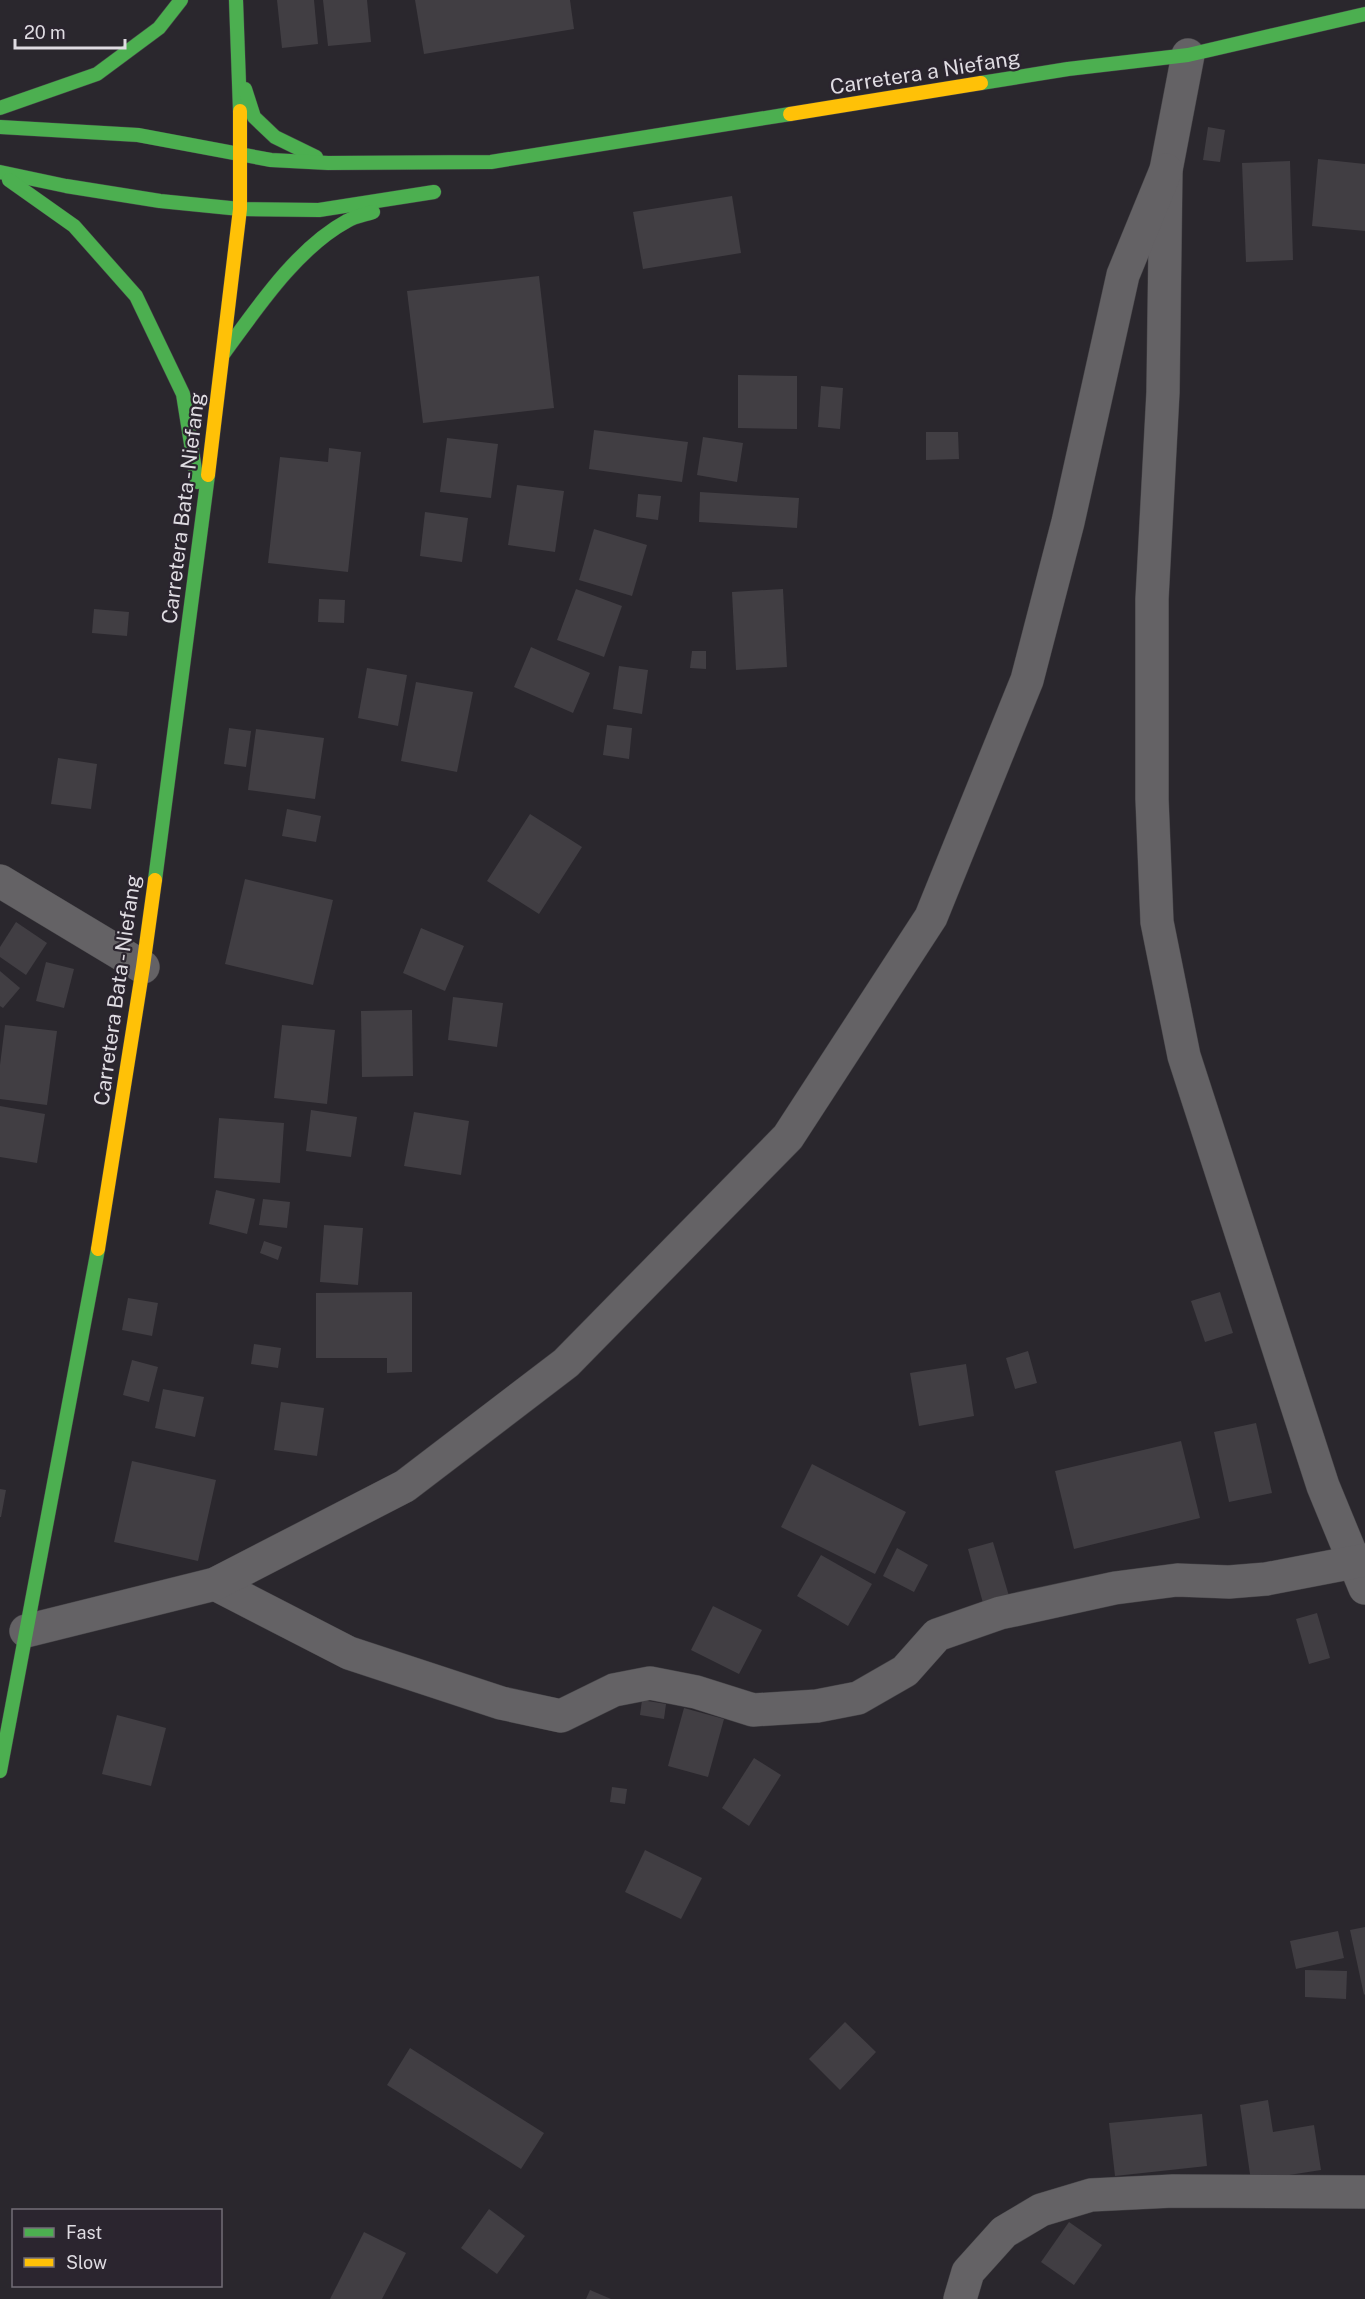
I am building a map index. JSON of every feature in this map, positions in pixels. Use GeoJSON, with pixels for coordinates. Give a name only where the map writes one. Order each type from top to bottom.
{"type":"FeatureCollection","features":[{"type":"Feature","properties":{"kind":"main road"},"geometry":{"type":"LineString","coordinates":[[0,108],[97,74],[159,28],[181,0]]}},
{"type":"Feature","properties":{"kind":"main road"},"geometry":{"type":"LineString","coordinates":[[236,0],[239,70],[254,117],[275,136],[328,163]]}},
{"type":"Feature","properties":{"kind":"main road","name":"Carretera a Niefang"},"geometry":{"type":"LineString","coordinates":[[491,162],[1068,69],[1188,55],[1365,14]]}},
{"type":"Feature","properties":{"kind":"main road","name":"Carretera Bata - Niefang"},"geometry":{"type":"LineString","coordinates":[[0,1771],[103,1224],[143,967],[203,518],[240,209],[242,155],[239,70]]}},
{"type":"Feature","properties":{"kind":"main road"},"geometry":{"type":"LineString","coordinates":[[0,127],[138,135],[271,160],[328,163],[491,162]]}},
{"type":"Feature","properties":{"kind":"main road"},"geometry":{"type":"LineString","coordinates":[[462,177],[491,162]]}},
{"type":"Feature","properties":{"kind":"main road"},"geometry":{"type":"LineString","coordinates":[[0,173],[160,201],[240,209],[319,210],[439,189],[344,222],[303,256],[257,308],[224,353]]}},
{"type":"Feature","properties":{"kind":"main road"},"geometry":{"type":"LineString","coordinates":[[0,173],[74,226],[136,296],[183,394],[203,518]]}},
{"type":"Feature","properties":{"kind":"street"},"geometry":{"type":"LineString","coordinates":[[215,1584],[349,1653],[501,1703],[561,1716],[614,1690],[650,1683],[696,1692],[753,1710],[817,1706],[858,1698],[905,1671],[937,1635],[1000,1612],[1115,1588],[1177,1580],[1229,1582],[1266,1580],[1361,1570],[1323,1486],[1184,1056],[1156,922],[1152,799],[1152,599],[1163,392],[1166,170],[1188,55]]}},
{"type":"Feature","properties":{"kind":"street"},"geometry":{"type":"LineString","coordinates":[[26,1631],[215,1584],[405,1486],[566,1363],[789,1137],[931,917],[1027,680],[1068,522],[1123,275],[1166,170]]}},
{"type":"Feature","properties":{"kind":"street"},"geometry":{"type":"LineString","coordinates":[[0,881],[143,967]]}},
{"type":"Feature","properties":{"kind":"street"},"geometry":{"type":"LineString","coordinates":[[960,2299],[968,2272],[1004,2232],[1041,2210],[1091,2195],[1173,2191],[1365,2192]]}},
{"type":"Feature","properties":{"kind":"building"},"geometry":{"type":"Polygon","coordinates":[[[277,0],[314,0],[318,44],[282,48],[277,0]]]}},
{"type":"Feature","properties":{"kind":"building"},"geometry":{"type":"Polygon","coordinates":[[[323,0],[367,0],[371,42],[328,46],[323,0]]]}},
{"type":"Feature","properties":{"kind":"building"},"geometry":{"type":"Polygon","coordinates":[[[415,0],[570,0],[574,29],[424,54],[415,0]]]}},
{"type":"Feature","properties":{"kind":"building"},"geometry":{"type":"Polygon","coordinates":[[[1208,127],[1225,130],[1220,162],[1203,160],[1208,127]]]}},
{"type":"Feature","properties":{"kind":"building"},"geometry":{"type":"Polygon","coordinates":[[[1318,159],[1365,164],[1365,231],[1312,226],[1318,159]]]}},
{"type":"Feature","properties":{"kind":"building"},"geometry":{"type":"Polygon","coordinates":[[[1290,161],[1293,260],[1246,262],[1242,163],[1290,161]]]}},
{"type":"Feature","properties":{"kind":"building"},"geometry":{"type":"Polygon","coordinates":[[[732,196],[741,253],[643,269],[633,212],[732,196]]]}},
{"type":"Feature","properties":{"kind":"building"},"geometry":{"type":"Polygon","coordinates":[[[539,276],[554,408],[423,423],[407,291],[539,276]]]}},
{"type":"Feature","properties":{"kind":"building"},"geometry":{"type":"Polygon","coordinates":[[[738,375],[797,376],[797,429],[738,428],[738,375]]]}},
{"type":"Feature","properties":{"kind":"building"},"geometry":{"type":"Polygon","coordinates":[[[821,386],[843,388],[840,429],[818,427],[821,386]]]}},
{"type":"Feature","properties":{"kind":"building"},"geometry":{"type":"Polygon","coordinates":[[[594,430],[688,442],[682,482],[589,469],[594,430]]]}},
{"type":"Feature","properties":{"kind":"building"},"geometry":{"type":"Polygon","coordinates":[[[926,432],[958,432],[959,459],[926,460],[926,432]]]}},
{"type":"Feature","properties":{"kind":"building"},"geometry":{"type":"Polygon","coordinates":[[[703,437],[743,443],[737,482],[697,475],[703,437]]]}},
{"type":"Feature","properties":{"kind":"building"},"geometry":{"type":"Polygon","coordinates":[[[447,438],[498,444],[491,498],[440,492],[447,438]]]}},
{"type":"Feature","properties":{"kind":"building"},"geometry":{"type":"Polygon","coordinates":[[[329,448],[361,452],[348,572],[268,563],[280,457],[328,462],[329,448]]]}},
{"type":"Feature","properties":{"kind":"building"},"geometry":{"type":"Polygon","coordinates":[[[517,485],[564,491],[555,552],[508,545],[517,485]]]}},
{"type":"Feature","properties":{"kind":"building"},"geometry":{"type":"Polygon","coordinates":[[[700,492],[799,498],[797,528],[699,522],[700,492]]]}},
{"type":"Feature","properties":{"kind":"building"},"geometry":{"type":"Polygon","coordinates":[[[638,494],[661,496],[658,520],[636,517],[638,494]]]}},
{"type":"Feature","properties":{"kind":"building"},"geometry":{"type":"Polygon","coordinates":[[[425,512],[468,518],[462,562],[420,556],[425,512]]]}},
{"type":"Feature","properties":{"kind":"building"},"geometry":{"type":"Polygon","coordinates":[[[594,529],[647,545],[632,596],[579,580],[594,529]]]}},
{"type":"Feature","properties":{"kind":"building"},"geometry":{"type":"Polygon","coordinates":[[[576,589],[622,606],[604,657],[557,640],[576,589]]]}},
{"type":"Feature","properties":{"kind":"building"},"geometry":{"type":"Polygon","coordinates":[[[783,589],[787,667],[736,670],[732,592],[783,589]]]}},
{"type":"Feature","properties":{"kind":"building"},"geometry":{"type":"Polygon","coordinates":[[[319,599],[345,600],[344,623],[318,622],[319,599]]]}},
{"type":"Feature","properties":{"kind":"building"},"geometry":{"type":"Polygon","coordinates":[[[94,609],[129,612],[127,636],[92,633],[94,609]]]}},
{"type":"Feature","properties":{"kind":"building"},"geometry":{"type":"Polygon","coordinates":[[[531,647],[590,673],[573,713],[514,687],[531,647]]]}},
{"type":"Feature","properties":{"kind":"building"},"geometry":{"type":"Polygon","coordinates":[[[692,651],[706,651],[706,669],[690,668],[692,651]]]}},
{"type":"Feature","properties":{"kind":"building"},"geometry":{"type":"Polygon","coordinates":[[[619,666],[648,670],[642,714],[613,709],[619,666]]]}},
{"type":"Feature","properties":{"kind":"building"},"geometry":{"type":"Polygon","coordinates":[[[367,668],[407,675],[398,726],[358,718],[367,668]]]}},
{"type":"Feature","properties":{"kind":"building"},"geometry":{"type":"Polygon","coordinates":[[[416,682],[473,692],[457,772],[401,761],[416,682]]]}},
{"type":"Feature","properties":{"kind":"building"},"geometry":{"type":"Polygon","coordinates":[[[607,725],[632,728],[629,759],[603,755],[607,725]]]}},
{"type":"Feature","properties":{"kind":"building"},"geometry":{"type":"Polygon","coordinates":[[[229,728],[251,731],[246,767],[224,764],[229,728]]]}},
{"type":"Feature","properties":{"kind":"building"},"geometry":{"type":"Polygon","coordinates":[[[256,729],[324,738],[315,799],[248,790],[256,729]]]}},
{"type":"Feature","properties":{"kind":"building"},"geometry":{"type":"Polygon","coordinates":[[[58,758],[97,764],[91,809],[51,804],[58,758]]]}},
{"type":"Feature","properties":{"kind":"building"},"geometry":{"type":"Polygon","coordinates":[[[287,809],[321,816],[316,842],[282,836],[287,809]]]}},
{"type":"Feature","properties":{"kind":"building"},"geometry":{"type":"Polygon","coordinates":[[[530,814],[582,847],[539,914],[487,881],[530,814]]]}},
{"type":"Feature","properties":{"kind":"building"},"geometry":{"type":"Polygon","coordinates":[[[245,879],[333,900],[313,985],[225,964],[245,879]]]}},
{"type":"Feature","properties":{"kind":"building"},"geometry":{"type":"Polygon","coordinates":[[[16,922],[47,943],[26,975],[0,957],[0,947],[16,922]]]}},
{"type":"Feature","properties":{"kind":"building"},"geometry":{"type":"Polygon","coordinates":[[[421,928],[464,946],[445,991],[403,973],[421,928]]]}},
{"type":"Feature","properties":{"kind":"building"},"geometry":{"type":"Polygon","coordinates":[[[46,962],[74,969],[64,1008],[36,1001],[46,962]]]}},
{"type":"Feature","properties":{"kind":"building"},"geometry":{"type":"Polygon","coordinates":[[[0,971],[20,988],[3,1008],[0,1006],[0,971]]]}},
{"type":"Feature","properties":{"kind":"building"},"geometry":{"type":"Polygon","coordinates":[[[453,997],[503,1003],[497,1047],[448,1040],[453,997]]]}},
{"type":"Feature","properties":{"kind":"building"},"geometry":{"type":"Polygon","coordinates":[[[412,1010],[413,1076],[362,1077],[361,1011],[412,1010]]]}},
{"type":"Feature","properties":{"kind":"building"},"geometry":{"type":"Polygon","coordinates":[[[5,1025],[57,1031],[47,1105],[0,1099],[0,1065],[5,1025]]]}},
{"type":"Feature","properties":{"kind":"building"},"geometry":{"type":"Polygon","coordinates":[[[282,1025],[335,1030],[327,1104],[274,1098],[282,1025]]]}},
{"type":"Feature","properties":{"kind":"building"},"geometry":{"type":"Polygon","coordinates":[[[0,1106],[45,1114],[37,1163],[0,1157],[0,1106]]]}},
{"type":"Feature","properties":{"kind":"building"},"geometry":{"type":"Polygon","coordinates":[[[311,1110],[357,1117],[351,1157],[306,1151],[311,1110]]]}},
{"type":"Feature","properties":{"kind":"building"},"geometry":{"type":"Polygon","coordinates":[[[414,1112],[469,1121],[461,1175],[404,1166],[414,1112]]]}},
{"type":"Feature","properties":{"kind":"building"},"geometry":{"type":"Polygon","coordinates":[[[219,1118],[284,1123],[280,1183],[214,1178],[219,1118]]]}},
{"type":"Feature","properties":{"kind":"building"},"geometry":{"type":"Polygon","coordinates":[[[216,1190],[255,1199],[247,1234],[209,1224],[216,1190]]]}},
{"type":"Feature","properties":{"kind":"building"},"geometry":{"type":"Polygon","coordinates":[[[263,1199],[290,1202],[287,1228],[259,1225],[263,1199]]]}},
{"type":"Feature","properties":{"kind":"building"},"geometry":{"type":"Polygon","coordinates":[[[324,1225],[363,1228],[358,1285],[320,1282],[324,1225]]]}},
{"type":"Feature","properties":{"kind":"building"},"geometry":{"type":"Polygon","coordinates":[[[264,1241],[282,1247],[278,1260],[260,1253],[264,1241]]]}},
{"type":"Feature","properties":{"kind":"building"},"geometry":{"type":"Polygon","coordinates":[[[412,1292],[412,1372],[387,1373],[387,1358],[316,1358],[316,1293],[412,1292]]]}},
{"type":"Feature","properties":{"kind":"building"},"geometry":{"type":"Polygon","coordinates":[[[1220,1292],[1233,1333],[1205,1342],[1191,1301],[1220,1292]]]}},
{"type":"Feature","properties":{"kind":"building"},"geometry":{"type":"Polygon","coordinates":[[[128,1298],[158,1303],[152,1336],[122,1330],[128,1298]]]}},
{"type":"Feature","properties":{"kind":"building"},"geometry":{"type":"Polygon","coordinates":[[[254,1344],[281,1348],[278,1368],[251,1364],[254,1344]]]}},
{"type":"Feature","properties":{"kind":"building"},"geometry":{"type":"Polygon","coordinates":[[[1028,1351],[1037,1383],[1015,1389],[1006,1358],[1028,1351]]]}},
{"type":"Feature","properties":{"kind":"building"},"geometry":{"type":"Polygon","coordinates":[[[132,1360],[158,1367],[149,1402],[123,1395],[132,1360]]]}},
{"type":"Feature","properties":{"kind":"building"},"geometry":{"type":"Polygon","coordinates":[[[966,1364],[974,1416],[919,1426],[910,1373],[966,1364]]]}},
{"type":"Feature","properties":{"kind":"building"},"geometry":{"type":"Polygon","coordinates":[[[163,1389],[204,1397],[195,1437],[155,1428],[163,1389]]]}},
{"type":"Feature","properties":{"kind":"building"},"geometry":{"type":"Polygon","coordinates":[[[281,1402],[324,1408],[317,1456],[274,1450],[281,1402]]]}},
{"type":"Feature","properties":{"kind":"building"},"geometry":{"type":"Polygon","coordinates":[[[1256,1423],[1272,1493],[1229,1502],[1214,1432],[1256,1423]]]}},
{"type":"Feature","properties":{"kind":"building"},"geometry":{"type":"Polygon","coordinates":[[[1181,1441],[1200,1518],[1074,1549],[1055,1471],[1181,1441]]]}},
{"type":"Feature","properties":{"kind":"building"},"geometry":{"type":"Polygon","coordinates":[[[132,1461],[216,1480],[198,1561],[114,1542],[132,1461]]]}},
{"type":"Feature","properties":{"kind":"building"},"geometry":{"type":"Polygon","coordinates":[[[812,1464],[906,1512],[875,1574],[781,1527],[812,1464]]]}},
{"type":"Feature","properties":{"kind":"building"},"geometry":{"type":"Polygon","coordinates":[[[0,1489],[6,1490],[1,1517],[0,1517],[0,1489]]]}},
{"type":"Feature","properties":{"kind":"building"},"geometry":{"type":"Polygon","coordinates":[[[993,1542],[1009,1596],[983,1603],[968,1549],[993,1542]]]}},
{"type":"Feature","properties":{"kind":"building"},"geometry":{"type":"Polygon","coordinates":[[[897,1548],[928,1565],[914,1592],[883,1576],[897,1548]]]}},
{"type":"Feature","properties":{"kind":"building"},"geometry":{"type":"Polygon","coordinates":[[[821,1555],[872,1584],[848,1626],[797,1596],[821,1555]]]}},
{"type":"Feature","properties":{"kind":"building"},"geometry":{"type":"Polygon","coordinates":[[[713,1606],[762,1630],[739,1674],[691,1650],[713,1606]]]}},
{"type":"Feature","properties":{"kind":"building"},"geometry":{"type":"Polygon","coordinates":[[[1317,1613],[1330,1658],[1309,1664],[1296,1619],[1317,1613]]]}},
{"type":"Feature","properties":{"kind":"building"},"geometry":{"type":"Polygon","coordinates":[[[642,1700],[666,1704],[664,1719],[640,1715],[642,1700]]]}},
{"type":"Feature","properties":{"kind":"building"},"geometry":{"type":"Polygon","coordinates":[[[684,1708],[724,1719],[708,1777],[668,1766],[684,1708]]]}},
{"type":"Feature","properties":{"kind":"building"},"geometry":{"type":"Polygon","coordinates":[[[117,1715],[166,1728],[151,1786],[102,1774],[117,1715]]]}},
{"type":"Feature","properties":{"kind":"building"},"geometry":{"type":"Polygon","coordinates":[[[754,1758],[781,1775],[749,1826],[722,1808],[754,1758]]]}},
{"type":"Feature","properties":{"kind":"building"},"geometry":{"type":"Polygon","coordinates":[[[612,1787],[627,1789],[625,1804],[610,1802],[612,1787]]]}},
{"type":"Feature","properties":{"kind":"building"},"geometry":{"type":"Polygon","coordinates":[[[645,1850],[702,1878],[681,1919],[625,1892],[645,1850]]]}},
{"type":"Feature","properties":{"kind":"building"},"geometry":{"type":"Polygon","coordinates":[[[1365,1927],[1365,1994],[1364,1995],[1350,1930],[1365,1927]]]}},
{"type":"Feature","properties":{"kind":"building"},"geometry":{"type":"Polygon","coordinates":[[[1338,1931],[1344,1958],[1296,1969],[1290,1941],[1338,1931]]]}},
{"type":"Feature","properties":{"kind":"building"},"geometry":{"type":"Polygon","coordinates":[[[1305,1970],[1347,1971],[1346,1999],[1305,1997],[1305,1970]]]}},
{"type":"Feature","properties":{"kind":"building"},"geometry":{"type":"Polygon","coordinates":[[[845,2022],[876,2052],[840,2090],[809,2059],[845,2022]]]}},
{"type":"Feature","properties":{"kind":"building"},"geometry":{"type":"Polygon","coordinates":[[[410,2048],[544,2133],[521,2169],[387,2085],[410,2048]]]}},
{"type":"Feature","properties":{"kind":"building"},"geometry":{"type":"Polygon","coordinates":[[[1268,2100],[1273,2132],[1314,2125],[1321,2170],[1251,2181],[1240,2105],[1268,2100]]]}},
{"type":"Feature","properties":{"kind":"building"},"geometry":{"type":"Polygon","coordinates":[[[1202,2114],[1207,2166],[1115,2176],[1109,2123],[1202,2114]]]}},
{"type":"Feature","properties":{"kind":"building"},"geometry":{"type":"Polygon","coordinates":[[[489,2209],[525,2236],[497,2274],[461,2248],[489,2209]]]}},
{"type":"Feature","properties":{"kind":"building"},"geometry":{"type":"Polygon","coordinates":[[[1069,2222],[1102,2245],[1074,2285],[1041,2262],[1069,2222]]]}},
{"type":"Feature","properties":{"kind":"building"},"geometry":{"type":"Polygon","coordinates":[[[364,2232],[406,2253],[382,2299],[330,2299],[364,2232]]]}},
{"type":"Feature","properties":{"kind":"building"},"geometry":{"type":"Polygon","coordinates":[[[590,2290],[611,2299],[586,2299],[590,2290]]]}},
{"type":"Feature","properties":{"kind":"traffic: fast"},"geometry":{"type":"LineString","coordinates":[[0,108],[97,74],[159,28],[181,0]]}},
{"type":"Feature","properties":{"kind":"traffic: fast"},"geometry":{"type":"LineString","coordinates":[[236,0],[240,111]]}},
{"type":"Feature","properties":{"kind":"traffic: fast"},"geometry":{"type":"LineString","coordinates":[[981,83],[1068,69],[1188,55],[1365,14]]}},
{"type":"Feature","properties":{"kind":"traffic: fast"},"geometry":{"type":"LineString","coordinates":[[245,89],[254,117],[275,137],[316,157]]}},
{"type":"Feature","properties":{"kind":"traffic: fast"},"geometry":{"type":"LineString","coordinates":[[0,127],[138,135],[271,160],[328,163],[491,162],[790,114]]}},
{"type":"Feature","properties":{"kind":"traffic: fast"},"geometry":{"type":"LineString","coordinates":[[0,172],[66,186],[160,201],[240,209],[319,210],[434,192]]}},
{"type":"Feature","properties":{"kind":"traffic: fast"},"geometry":{"type":"LineString","coordinates":[[9,180],[74,226],[136,296],[183,394],[197,482]]}},
{"type":"Feature","properties":{"kind":"traffic: fast"},"geometry":{"type":"LineString","coordinates":[[224,353],[279,280],[311,247],[347,221],[373,212]]}},
{"type":"Feature","properties":{"kind":"traffic: fast"},"geometry":{"type":"LineString","coordinates":[[155,880],[208,475]]}},
{"type":"Feature","properties":{"kind":"traffic: fast"},"geometry":{"type":"LineString","coordinates":[[0,1771],[98,1249]]}},
{"type":"Feature","properties":{"kind":"traffic: slow"},"geometry":{"type":"LineString","coordinates":[[790,114],[981,83]]}},
{"type":"Feature","properties":{"kind":"traffic: slow"},"geometry":{"type":"LineString","coordinates":[[208,475],[240,209],[240,111]]}},
{"type":"Feature","properties":{"kind":"traffic: slow"},"geometry":{"type":"LineString","coordinates":[[98,1249],[155,880]]}}]}
